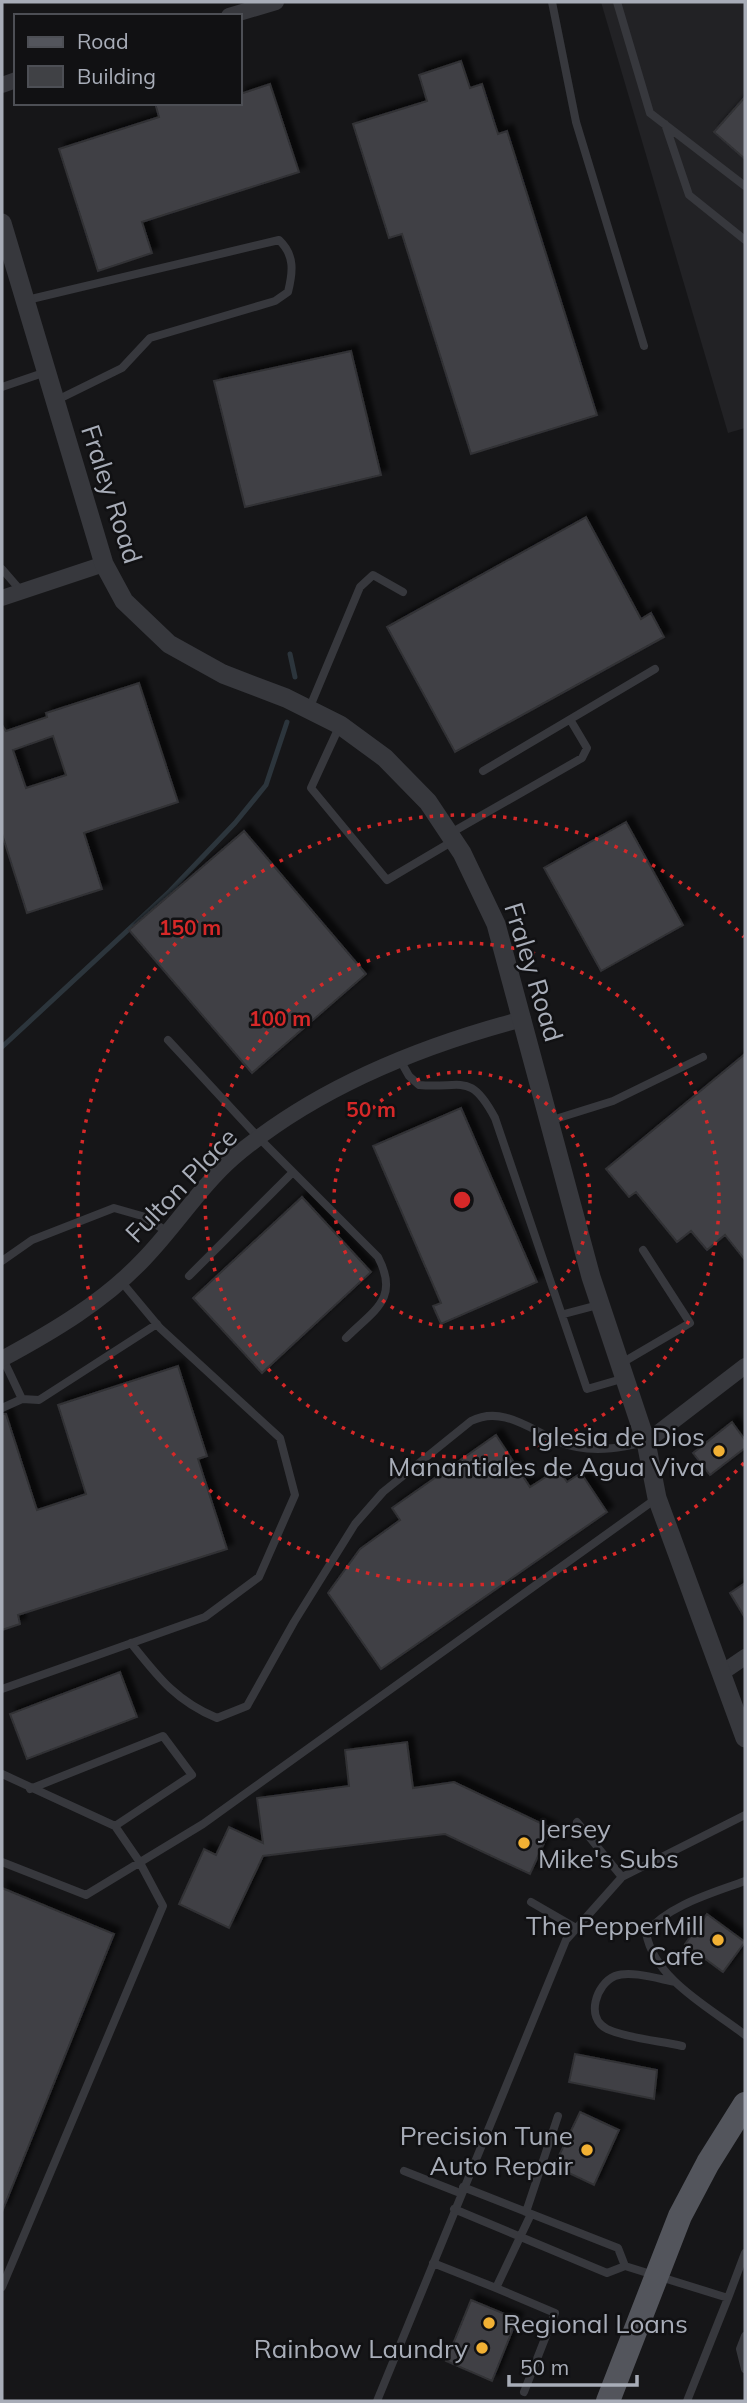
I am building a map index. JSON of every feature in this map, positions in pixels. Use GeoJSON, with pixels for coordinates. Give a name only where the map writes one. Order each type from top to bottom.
{"type":"FeatureCollection","features":[{"type":"Feature","properties":{"kind":"main road"},"geometry":{"type":"LineString","coordinates":[[608,2401],[680,2216],[708,2163],[745,2104]]}},
{"type":"Feature","properties":{"kind":"street"},"geometry":{"type":"LineString","coordinates":[[236,14],[275,2]]}},
{"type":"Feature","properties":{"kind":"street","name":"Fraley Road"},"geometry":{"type":"LineString","coordinates":[[3,230],[104,564],[124,601],[169,644],[223,674],[309,709],[340,725],[385,758],[428,802],[451,837],[496,924],[600,1304],[646,1442],[657,1498],[745,1738]]}},
{"type":"Feature","properties":{"kind":"street"},"geometry":{"type":"LineString","coordinates":[[2,598],[104,564]]}},
{"type":"Feature","properties":{"kind":"street","name":"Fulton Place"},"geometry":{"type":"LineString","coordinates":[[2,1359],[51,1332],[120,1280],[168,1232],[231,1160],[289,1115],[347,1083],[400,1060],[485,1029],[523,1020]]}},
{"type":"Feature","properties":{"kind":"street"},"geometry":{"type":"LineString","coordinates":[[646,1442],[745,1366]]}},
{"type":"Feature","properties":{"kind":"street"},"geometry":{"type":"LineString","coordinates":[[723,1672],[745,1657]]}},
{"type":"Feature","properties":{"kind":"lane"},"geometry":{"type":"LineString","coordinates":[[552,2],[576,122],[644,346]]}},
{"type":"Feature","properties":{"kind":"lane"},"geometry":{"type":"LineString","coordinates":[[617,2],[650,113],[745,186]]}},
{"type":"Feature","properties":{"kind":"lane"},"geometry":{"type":"LineString","coordinates":[[665,124],[689,195],[745,240]]}},
{"type":"Feature","properties":{"kind":"lane"},"geometry":{"type":"LineString","coordinates":[[24,301],[279,240],[288,248],[293,271],[288,292],[275,301],[150,338],[122,368],[55,401]]}},
{"type":"Feature","properties":{"kind":"lane"},"geometry":{"type":"LineString","coordinates":[[2,387],[46,372]]}},
{"type":"Feature","properties":{"kind":"lane"},"geometry":{"type":"LineString","coordinates":[[2,569],[22,592]]}},
{"type":"Feature","properties":{"kind":"lane"},"geometry":{"type":"LineString","coordinates":[[309,709],[360,587],[373,575],[403,592]]}},
{"type":"Feature","properties":{"kind":"lane"},"geometry":{"type":"LineString","coordinates":[[483,771],[655,669]]}},
{"type":"Feature","properties":{"kind":"lane"},"geometry":{"type":"LineString","coordinates":[[340,725],[311,788],[387,880],[451,837],[582,758],[587,748],[571,721]]}},
{"type":"Feature","properties":{"kind":"lane"},"geometry":{"type":"LineString","coordinates":[[168,1040],[259,1138],[378,1256],[387,1274],[388,1292],[384,1301],[346,1338]]}},
{"type":"Feature","properties":{"kind":"lane"},"geometry":{"type":"LineString","coordinates":[[549,1121],[613,1101],[703,1057]]}},
{"type":"Feature","properties":{"kind":"lane"},"geometry":{"type":"LineString","coordinates":[[400,1060],[409,1076],[419,1085],[434,1086],[457,1082],[473,1086],[483,1096],[495,1118],[564,1314],[587,1389],[623,1371],[690,1323],[643,1250]]}},
{"type":"Feature","properties":{"kind":"lane"},"geometry":{"type":"LineString","coordinates":[[189,1276],[293,1172]]}},
{"type":"Feature","properties":{"kind":"lane"},"geometry":{"type":"LineString","coordinates":[[2,1261],[32,1240],[114,1208],[142,1216],[168,1232]]}},
{"type":"Feature","properties":{"kind":"lane"},"geometry":{"type":"LineString","coordinates":[[2,1689],[205,1617],[259,1577],[295,1495],[280,1438],[157,1324],[120,1280]]}},
{"type":"Feature","properties":{"kind":"lane"},"geometry":{"type":"LineString","coordinates":[[564,1314],[600,1304]]}},
{"type":"Feature","properties":{"kind":"lane"},"geometry":{"type":"LineString","coordinates":[[2,1408],[22,1399],[39,1400],[157,1324]]}},
{"type":"Feature","properties":{"kind":"lane"},"geometry":{"type":"LineString","coordinates":[[2,1359],[22,1399]]}},
{"type":"Feature","properties":{"kind":"lane"},"geometry":{"type":"LineString","coordinates":[[131,1643],[164,1684],[190,1707],[217,1718],[247,1706],[294,1622],[355,1524],[383,1492],[471,1421],[481,1416],[519,1420],[575,1447],[610,1450],[646,1442]]}},
{"type":"Feature","properties":{"kind":"lane"},"geometry":{"type":"LineString","coordinates":[[2,1862],[86,1895],[203,1824],[657,1498]]}},
{"type":"Feature","properties":{"kind":"lane"},"geometry":{"type":"LineString","coordinates":[[30,1789],[163,1736],[192,1775],[115,1826]]}},
{"type":"Feature","properties":{"kind":"lane"},"geometry":{"type":"LineString","coordinates":[[2,1774],[115,1826],[139,1861],[163,1906],[2,2287]]}},
{"type":"Feature","properties":{"kind":"lane"},"geometry":{"type":"LineString","coordinates":[[377,2401],[566,1940],[622,1877],[745,1815]]}},
{"type":"Feature","properties":{"kind":"lane"},"geometry":{"type":"LineString","coordinates":[[577,1822],[622,1877]]}},
{"type":"Feature","properties":{"kind":"lane"},"geometry":{"type":"LineString","coordinates":[[745,1881],[703,1897],[654,1922],[646,1933],[649,1950],[675,1982],[745,2035]]}},
{"type":"Feature","properties":{"kind":"lane"},"geometry":{"type":"LineString","coordinates":[[531,1902],[576,1928]]}},
{"type":"Feature","properties":{"kind":"lane"},"geometry":{"type":"LineString","coordinates":[[675,1982],[617,1975],[608,1981],[597,1995],[594,2009],[596,2020],[606,2029],[682,2046]]}},
{"type":"Feature","properties":{"kind":"lane"},"geometry":{"type":"LineString","coordinates":[[496,2288],[522,2237],[558,2116]]}},
{"type":"Feature","properties":{"kind":"lane"},"geometry":{"type":"LineString","coordinates":[[404,2171],[528,2213],[618,2248],[625,2266]]}},
{"type":"Feature","properties":{"kind":"lane"},"geometry":{"type":"LineString","coordinates":[[454,2209],[607,2273],[625,2266],[728,2298]]}},
{"type":"Feature","properties":{"kind":"lane"},"geometry":{"type":"LineString","coordinates":[[691,2400],[745,2253]]}},
{"type":"Feature","properties":{"kind":"lane"},"geometry":{"type":"LineString","coordinates":[[433,2263],[555,2313],[524,2392]]}},
{"type":"Feature","properties":{"kind":"lane"},"geometry":{"type":"LineString","coordinates":[[745,2336],[740,2349],[745,2369]]}},
{"type":"Feature","properties":{"kind":"shaded area"},"geometry":{"type":"Polygon","coordinates":[[[601,2],[745,2],[745,428],[728,433],[601,2]]]}},
{"type":"Feature","properties":{"kind":"building"},"geometry":{"type":"Polygon","coordinates":[[[461,61],[470,88],[482,84],[498,134],[507,131],[597,415],[471,454],[402,234],[389,238],[353,124],[427,101],[419,75],[461,61]]]}},
{"type":"Feature","properties":{"kind":"building"},"geometry":{"type":"Polygon","coordinates":[[[270,84],[299,172],[142,222],[152,253],[98,271],[59,149],[159,117],[156,105],[242,105],[242,93],[270,84]]]}},
{"type":"Feature","properties":{"kind":"building"},"geometry":{"type":"Polygon","coordinates":[[[745,97],[745,159],[714,132],[745,97]]]}},
{"type":"Feature","properties":{"kind":"building"},"geometry":{"type":"Polygon","coordinates":[[[351,351],[381,475],[245,507],[214,381],[351,351]]]}},
{"type":"Feature","properties":{"kind":"building"},"geometry":{"type":"Polygon","coordinates":[[[586,517],[641,619],[651,613],[664,637],[455,752],[387,627],[586,517]]]}},
{"type":"Feature","properties":{"kind":"building"},"geometry":{"type":"Polygon","coordinates":[[[139,683],[178,802],[84,833],[102,889],[27,913],[2,834],[2,725],[6,731],[47,717],[46,713],[139,683]],[[53,736],[13,750],[26,788],[66,775],[53,736]]]}},
{"type":"Feature","properties":{"kind":"building"},"geometry":{"type":"Polygon","coordinates":[[[626,822],[683,925],[601,971],[544,868],[626,822]]]}},
{"type":"Feature","properties":{"kind":"building"},"geometry":{"type":"Polygon","coordinates":[[[244,831],[366,974],[252,1073],[129,930],[244,831]]]}},
{"type":"Feature","properties":{"kind":"building"},"geometry":{"type":"Polygon","coordinates":[[[745,1054],[745,1260],[725,1235],[707,1250],[691,1231],[677,1242],[636,1192],[629,1197],[606,1169],[745,1054]]]}},
{"type":"Feature","properties":{"kind":"building"},"geometry":{"type":"Polygon","coordinates":[[[461,1108],[537,1282],[441,1324],[433,1306],[441,1303],[373,1146],[461,1108]]]}},
{"type":"Feature","properties":{"kind":"building"},"geometry":{"type":"Polygon","coordinates":[[[302,1197],[371,1272],[262,1373],[193,1298],[302,1197]]]}},
{"type":"Feature","properties":{"kind":"building"},"geometry":{"type":"Polygon","coordinates":[[[178,1366],[207,1456],[198,1459],[227,1549],[18,1615],[20,1624],[2,1630],[2,1414],[6,1414],[37,1510],[86,1494],[58,1405],[178,1366]]]}},
{"type":"Feature","properties":{"kind":"building","name":"Iglesia de Dios Manantiales de Agua Viva"},"geometry":{"type":"Polygon","coordinates":[[[732,1422],[745,1440],[745,1448],[710,1475],[693,1453],[732,1422]]]}},
{"type":"Feature","properties":{"kind":"building"},"geometry":{"type":"Polygon","coordinates":[[[496,1435],[530,1487],[558,1469],[567,1482],[581,1473],[607,1512],[381,1669],[328,1593],[360,1549],[400,1520],[392,1508],[496,1435]]]}},
{"type":"Feature","properties":{"kind":"building"},"geometry":{"type":"Polygon","coordinates":[[[745,1583],[745,1618],[730,1593],[745,1583]]]}},
{"type":"Feature","properties":{"kind":"building"},"geometry":{"type":"Polygon","coordinates":[[[120,1672],[137,1717],[27,1759],[10,1714],[120,1672]]]}},
{"type":"Feature","properties":{"kind":"building"},"geometry":{"type":"Polygon","coordinates":[[[407,1742],[413,1788],[454,1782],[551,1828],[530,1874],[445,1834],[263,1856],[229,1928],[179,1904],[204,1849],[216,1855],[229,1827],[263,1843],[257,1798],[349,1786],[345,1750],[407,1742]]]}},
{"type":"Feature","properties":{"kind":"building"},"geometry":{"type":"Polygon","coordinates":[[[2,1888],[114,1934],[2,2212],[2,1888]]]}},
{"type":"Feature","properties":{"kind":"building"},"geometry":{"type":"Polygon","coordinates":[[[707,1914],[745,1942],[723,1972],[685,1944],[707,1914]]]}},
{"type":"Feature","properties":{"kind":"building"},"geometry":{"type":"Polygon","coordinates":[[[575,2054],[657,2070],[654,2099],[569,2082],[575,2054]]]}},
{"type":"Feature","properties":{"kind":"building"},"geometry":{"type":"Polygon","coordinates":[[[580,2112],[619,2130],[594,2185],[554,2166],[580,2112]]]}},
{"type":"Feature","properties":{"kind":"building"},"geometry":{"type":"Polygon","coordinates":[[[471,2300],[517,2319],[492,2381],[446,2361],[471,2300]]]}},
{"type":"Feature","properties":{"kind":"waterway"},"geometry":{"type":"LineString","coordinates":[[290,654],[295,677]]}},
{"type":"Feature","properties":{"kind":"waterway"},"geometry":{"type":"LineString","coordinates":[[2,1047],[170,891],[235,823],[266,785],[287,722]]}},
{"type":"Feature","properties":{"kind":"place","name":"Iglesia de Dios Manantiales de Agua Viva"},"geometry":{"type":"Point","coordinates":[719,1451]}},
{"type":"Feature","properties":{"kind":"place","name":"Jersey Mike's Subs"},"geometry":{"type":"Point","coordinates":[524,1843]}},
{"type":"Feature","properties":{"kind":"place","name":"The PepperMill Cafe"},"geometry":{"type":"Point","coordinates":[718,1940]}},
{"type":"Feature","properties":{"kind":"place","name":"Precision Tune Auto Repair"},"geometry":{"type":"Point","coordinates":[587,2150]}},
{"type":"Feature","properties":{"kind":"place","name":"Regional Loans"},"geometry":{"type":"Point","coordinates":[489,2323]}},
{"type":"Feature","properties":{"kind":"place","name":"Rainbow Laundry"},"geometry":{"type":"Point","coordinates":[482,2348]}}]}
